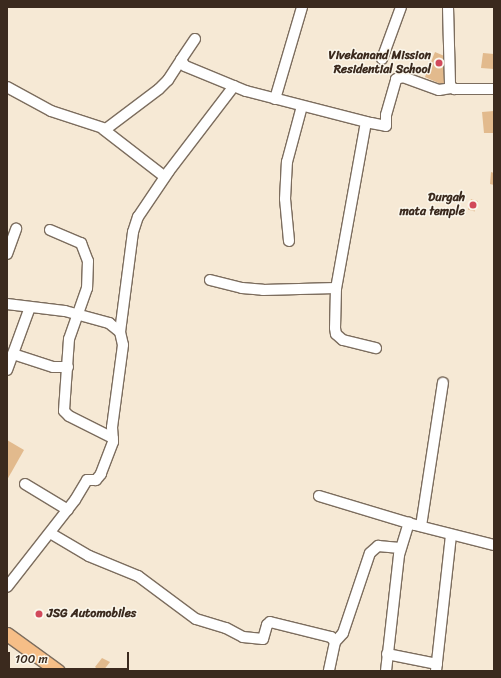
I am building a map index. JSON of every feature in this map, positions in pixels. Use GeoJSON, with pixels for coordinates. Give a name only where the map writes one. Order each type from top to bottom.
{"type":"FeatureCollection","features":[{"type":"Feature","properties":{"kind":"main road"},"geometry":{"type":"LineString","coordinates":[[7,634],[58,671]]}},
{"type":"Feature","properties":{"kind":"main road"},"geometry":{"type":"LineString","coordinates":[[7,644],[44,671]]}},
{"type":"Feature","properties":{"kind":"street"},"geometry":{"type":"LineString","coordinates":[[275,99],[302,7]]}},
{"type":"Feature","properties":{"kind":"street"},"geometry":{"type":"LineString","coordinates":[[382,59],[401,7]]}},
{"type":"Feature","properties":{"kind":"street"},"geometry":{"type":"LineString","coordinates":[[448,7],[451,88]]}},
{"type":"Feature","properties":{"kind":"street"},"geometry":{"type":"LineString","coordinates":[[103,129],[110,128],[134,105],[159,89],[168,80],[195,39]]}},
{"type":"Feature","properties":{"kind":"street"},"geometry":{"type":"LineString","coordinates":[[181,60],[185,66],[234,86],[275,99],[386,126],[386,115],[396,79],[400,77],[434,89],[494,89]]}},
{"type":"Feature","properties":{"kind":"street"},"geometry":{"type":"LineString","coordinates":[[7,587],[68,510],[87,480],[96,480],[101,474],[113,438],[112,427],[123,345],[120,332],[133,232],[138,217],[165,177],[234,86]]}},
{"type":"Feature","properties":{"kind":"street"},"geometry":{"type":"LineString","coordinates":[[7,87],[51,111],[103,129],[165,177]]}},
{"type":"Feature","properties":{"kind":"street"},"geometry":{"type":"LineString","coordinates":[[289,241],[285,199],[287,162],[302,106]]}},
{"type":"Feature","properties":{"kind":"street"},"geometry":{"type":"LineString","coordinates":[[366,122],[336,288],[336,334],[343,340],[376,348]]}},
{"type":"Feature","properties":{"kind":"street"},"geometry":{"type":"LineString","coordinates":[[7,254],[16,229]]}},
{"type":"Feature","properties":{"kind":"street"},"geometry":{"type":"LineString","coordinates":[[50,230],[71,237],[81,243],[85,248],[87,288],[76,314],[68,339],[68,367],[64,406],[66,414],[113,438]]}},
{"type":"Feature","properties":{"kind":"street"},"geometry":{"type":"LineString","coordinates":[[210,280],[242,288],[263,290],[336,288]]}},
{"type":"Feature","properties":{"kind":"street"},"geometry":{"type":"LineString","coordinates":[[7,304],[76,314],[109,324],[120,332]]}},
{"type":"Feature","properties":{"kind":"street"},"geometry":{"type":"LineString","coordinates":[[7,370],[30,307]]}},
{"type":"Feature","properties":{"kind":"street"},"geometry":{"type":"LineString","coordinates":[[13,354],[52,367],[68,367]]}},
{"type":"Feature","properties":{"kind":"street"},"geometry":{"type":"LineString","coordinates":[[421,526],[443,383]]}},
{"type":"Feature","properties":{"kind":"street"},"geometry":{"type":"LineString","coordinates":[[25,484],[68,510]]}},
{"type":"Feature","properties":{"kind":"street"},"geometry":{"type":"LineString","coordinates":[[319,496],[451,535],[494,545]]}},
{"type":"Feature","properties":{"kind":"street"},"geometry":{"type":"LineString","coordinates":[[386,671],[400,548],[409,523]]}},
{"type":"Feature","properties":{"kind":"street"},"geometry":{"type":"LineString","coordinates":[[50,533],[89,556],[138,576],[196,619],[226,628],[243,638],[263,639],[267,625],[274,622],[332,637],[335,642]]}},
{"type":"Feature","properties":{"kind":"street"},"geometry":{"type":"LineString","coordinates":[[387,654],[436,668],[451,535]]}},
{"type":"Feature","properties":{"kind":"street"},"geometry":{"type":"LineString","coordinates":[[329,671],[335,642],[343,633],[370,553],[378,546],[400,548]]}},
{"type":"Feature","properties":{"kind":"building","name":"Vivekanand Mission Residential School"},"geometry":{"type":"Polygon","coordinates":[[[435,52],[449,58],[445,86],[425,77],[435,52]]]}},
{"type":"Feature","properties":{"kind":"building"},"geometry":{"type":"Polygon","coordinates":[[[483,53],[494,54],[494,69],[481,68],[483,53]]]}},
{"type":"Feature","properties":{"kind":"building"},"geometry":{"type":"Polygon","coordinates":[[[494,111],[494,133],[484,133],[482,112],[494,111]]]}},
{"type":"Feature","properties":{"kind":"building"},"geometry":{"type":"Polygon","coordinates":[[[491,172],[494,173],[494,185],[490,184],[491,172]]]}},
{"type":"Feature","properties":{"kind":"building","name":"Durgah mata temple"},"geometry":{"type":"Polygon","coordinates":[[[471,199],[478,201],[475,212],[468,210],[471,199]]]}},
{"type":"Feature","properties":{"kind":"building"},"geometry":{"type":"Polygon","coordinates":[[[7,440],[24,450],[7,480],[7,440]]]}},
{"type":"Feature","properties":{"kind":"building"},"geometry":{"type":"Polygon","coordinates":[[[102,658],[110,662],[103,671],[100,671],[95,667],[102,658]]]}},
{"type":"Feature","properties":{"kind":"place","name":"Vivekanand Mission Residential School"},"geometry":{"type":"Point","coordinates":[439,63]}},
{"type":"Feature","properties":{"kind":"place","name":"Durgah mata temple"},"geometry":{"type":"Point","coordinates":[473,205]}},
{"type":"Feature","properties":{"kind":"place","name":"JSG Automobiles"},"geometry":{"type":"Point","coordinates":[39,614]}}]}
